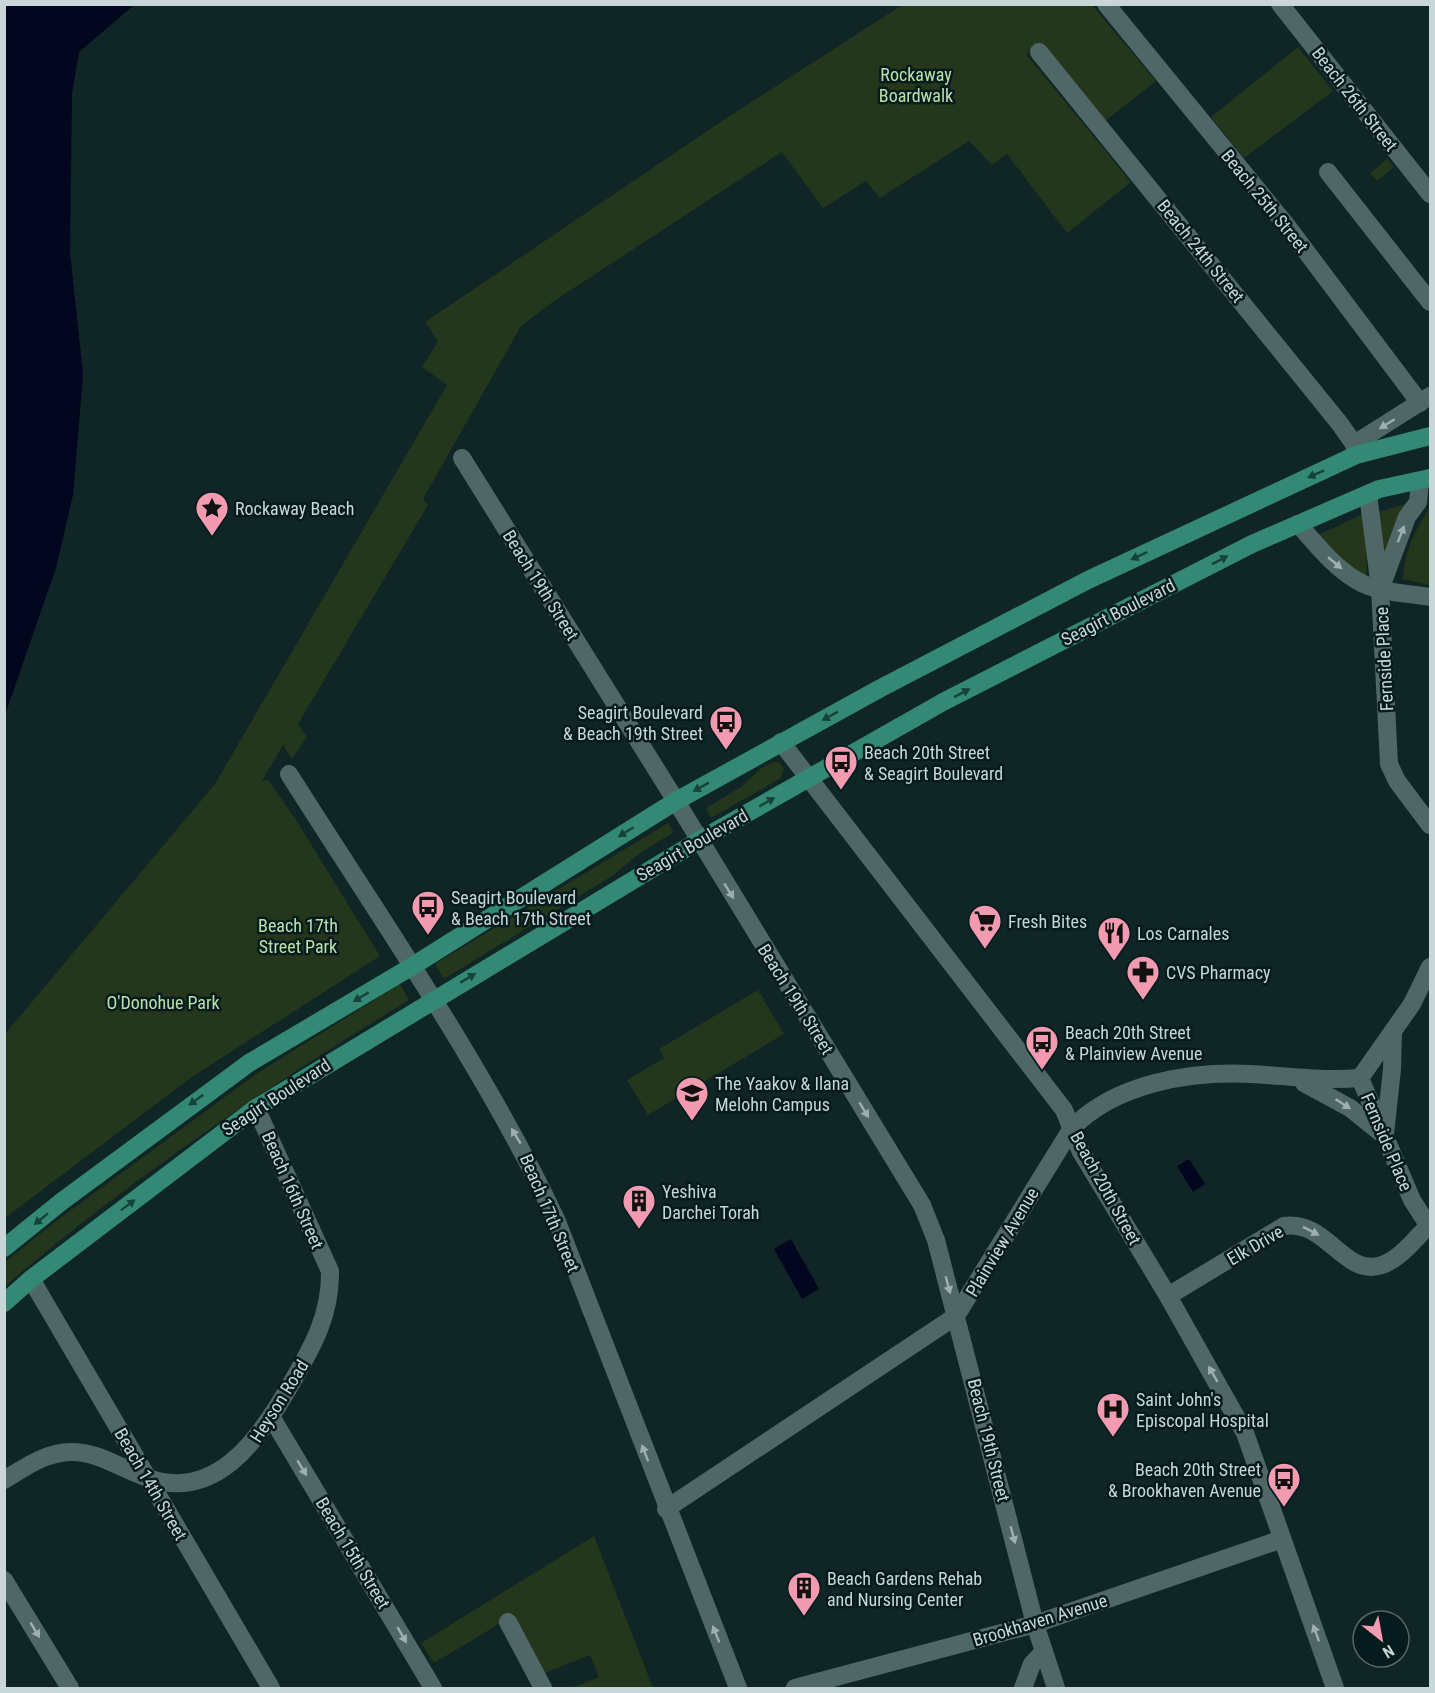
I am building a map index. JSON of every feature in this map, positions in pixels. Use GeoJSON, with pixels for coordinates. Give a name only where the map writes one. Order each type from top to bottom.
{"type":"FeatureCollection","features":[{"type":"Feature","properties":{"kind":"main road"},"geometry":{"type":"LineString","coordinates":[[4,1248],[61,1202],[232,1075],[411,967],[675,801],[1088,580],[1355,450],[1431,436]]}},
{"type":"Feature","properties":{"kind":"main road","name":"Seagirt Boulevard"},"geometry":{"type":"LineString","coordinates":[[4,1303],[31,1279],[255,1108],[432,999],[698,841],[944,702],[1252,544],[1368,494],[1425,479]]}},
{"type":"Feature","properties":{"kind":"street","name":"Beach 25th Street"},"geometry":{"type":"LineString","coordinates":[[1106,4],[1425,399]]}},
{"type":"Feature","properties":{"kind":"street","name":"Beach 26th Street"},"geometry":{"type":"LineString","coordinates":[[1280,4],[1431,194]]}},
{"type":"Feature","properties":{"kind":"street","name":"Beach 24th Street"},"geometry":{"type":"LineString","coordinates":[[1039,52],[1257,321],[1355,450]]}},
{"type":"Feature","properties":{"kind":"street"},"geometry":{"type":"LineString","coordinates":[[1328,172],[1431,302]]}},
{"type":"Feature","properties":{"kind":"street"},"geometry":{"type":"LineString","coordinates":[[1355,450],[1425,399]]}},
{"type":"Feature","properties":{"kind":"street","name":"Beach 19th Street"},"geometry":{"type":"LineString","coordinates":[[462,458],[922,1205],[936,1240],[1035,1624],[1056,1689]]}},
{"type":"Feature","properties":{"kind":"street","name":"Fernside Place"},"geometry":{"type":"LineString","coordinates":[[1380,588],[1407,517],[1418,502],[1425,479]]}},
{"type":"Feature","properties":{"kind":"street","name":"Fernside Place"},"geometry":{"type":"LineString","coordinates":[[1368,494],[1380,588],[1389,764],[1397,781],[1431,825]]}},
{"type":"Feature","properties":{"kind":"street"},"geometry":{"type":"LineString","coordinates":[[1298,524],[1327,556],[1355,579],[1380,588],[1431,597]]}},
{"type":"Feature","properties":{"kind":"street","name":"Beach 20th Street"},"geometry":{"type":"LineString","coordinates":[[782,742],[1058,1102],[1072,1128],[1080,1150],[1168,1296],[1245,1433],[1335,1689]]}},
{"type":"Feature","properties":{"kind":"street","name":"Beach 17th Street"},"geometry":{"type":"LineString","coordinates":[[289,774],[432,999],[523,1149],[556,1219],[666,1509],[738,1689]]}},
{"type":"Feature","properties":{"kind":"street","name":"Fernside Place"},"geometry":{"type":"LineString","coordinates":[[1429,1227],[1412,1200],[1360,1078],[1412,1004],[1431,967]]}},
{"type":"Feature","properties":{"kind":"street"},"geometry":{"type":"LineString","coordinates":[[1412,1004],[1431,992]]}},
{"type":"Feature","properties":{"kind":"street"},"geometry":{"type":"LineString","coordinates":[[1385,1136],[1393,1032]]}},
{"type":"Feature","properties":{"kind":"street","name":"Plainview Avenue"},"geometry":{"type":"LineString","coordinates":[[666,1509],[956,1316],[1072,1128],[1085,1114],[1117,1097],[1160,1082],[1205,1074],[1251,1074],[1297,1079],[1360,1078]]}},
{"type":"Feature","properties":{"kind":"street"},"geometry":{"type":"LineString","coordinates":[[1297,1079],[1350,1108],[1385,1136]]}},
{"type":"Feature","properties":{"kind":"street","name":"Beach 16th Street"},"geometry":{"type":"LineString","coordinates":[[255,1108],[330,1271]]}},
{"type":"Feature","properties":{"kind":"street","name":"Elk Drive"},"geometry":{"type":"LineString","coordinates":[[1168,1296],[1284,1226],[1296,1225],[1314,1230],[1356,1264],[1369,1267],[1382,1265],[1394,1258],[1429,1227]]}},
{"type":"Feature","properties":{"kind":"street","name":"Heyson Road"},"geometry":{"type":"LineString","coordinates":[[4,1480],[50,1456],[70,1452],[93,1454],[149,1478],[180,1483],[204,1478],[223,1468],[246,1451],[272,1418],[306,1358],[326,1318],[331,1295],[330,1271]]}},
{"type":"Feature","properties":{"kind":"street","name":"Beach 14th Street"},"geometry":{"type":"LineString","coordinates":[[31,1279],[271,1689]]}},
{"type":"Feature","properties":{"kind":"street","name":"Beach 15th Street"},"geometry":{"type":"LineString","coordinates":[[272,1418],[433,1689]]}},
{"type":"Feature","properties":{"kind":"street","name":"Brookhaven Avenue"},"geometry":{"type":"LineString","coordinates":[[795,1689],[1035,1624],[1282,1539]]}},
{"type":"Feature","properties":{"kind":"street"},"geometry":{"type":"LineString","coordinates":[[4,1580],[70,1689]]}},
{"type":"Feature","properties":{"kind":"street"},"geometry":{"type":"LineString","coordinates":[[508,1622],[543,1689]]}},
{"type":"Feature","properties":{"kind":"street"},"geometry":{"type":"LineString","coordinates":[[1023,1689],[1032,1664],[1044,1651]]}},
{"type":"Feature","properties":{"kind":"green space"},"geometry":{"type":"Polygon","coordinates":[[[902,5],[1092,5],[1156,81],[1105,121],[1037,46],[1026,54],[1131,182],[1067,233],[1007,154],[992,165],[969,141],[880,198],[866,181],[823,208],[782,152],[554,301],[521,326],[423,499],[428,505],[298,724],[307,737],[292,759],[283,745],[262,781],[268,780],[296,820],[380,956],[192,1077],[5,1218],[5,1034],[215,784],[447,385],[422,367],[438,341],[425,322],[722,121],[902,5]]]}},
{"type":"Feature","properties":{"kind":"green space"},"geometry":{"type":"Polygon","coordinates":[[[1298,47],[1333,91],[1244,158],[1211,117],[1298,47]]]}},
{"type":"Feature","properties":{"kind":"green space"},"geometry":{"type":"Polygon","coordinates":[[[1387,159],[1394,167],[1377,181],[1370,173],[1387,159]]]}},
{"type":"Feature","properties":{"kind":"green space"},"geometry":{"type":"Polygon","coordinates":[[[1408,503],[1382,569],[1379,512],[1408,503]]]}},
{"type":"Feature","properties":{"kind":"green space"},"geometry":{"type":"Polygon","coordinates":[[[1430,507],[1430,585],[1403,579],[1411,541],[1430,507]]]}},
{"type":"Feature","properties":{"kind":"green space"},"geometry":{"type":"Polygon","coordinates":[[[1361,515],[1367,530],[1366,582],[1318,535],[1361,515]]]}},
{"type":"Feature","properties":{"kind":"green space"},"geometry":{"type":"Polygon","coordinates":[[[779,762],[784,768],[781,778],[711,818],[706,808],[741,787],[760,769],[779,762]]]}},
{"type":"Feature","properties":{"kind":"green space"},"geometry":{"type":"Polygon","coordinates":[[[668,823],[674,832],[640,853],[612,876],[444,979],[435,964],[668,823]]]}},
{"type":"Feature","properties":{"kind":"green space"},"geometry":{"type":"Polygon","coordinates":[[[400,984],[409,1000],[304,1066],[201,1135],[101,1208],[5,1286],[5,1262],[55,1222],[256,1074],[400,984]]]}},
{"type":"Feature","properties":{"kind":"green space"},"geometry":{"type":"Polygon","coordinates":[[[758,990],[784,1034],[648,1115],[627,1080],[664,1058],[659,1049],[758,990]]]}},
{"type":"Feature","properties":{"kind":"green space"},"geometry":{"type":"Polygon","coordinates":[[[594,1536],[653,1688],[572,1688],[599,1677],[590,1655],[540,1675],[509,1618],[434,1663],[421,1643],[594,1536]]]}},
{"type":"Feature","properties":{"kind":"water"},"geometry":{"type":"Polygon","coordinates":[[[5,4],[134,5],[79,52],[72,93],[70,252],[83,374],[73,495],[56,568],[5,715],[5,4]]]}},
{"type":"Feature","properties":{"kind":"water"},"geometry":{"type":"Polygon","coordinates":[[[1189,1159],[1205,1184],[1193,1192],[1177,1166],[1189,1159]]]}},
{"type":"Feature","properties":{"kind":"water"},"geometry":{"type":"Polygon","coordinates":[[[791,1239],[819,1289],[802,1299],[774,1249],[791,1239]]]}},
{"type":"Feature","properties":{"kind":"place","name":"Rockaway Beach"},"geometry":{"type":"Point","coordinates":[212,537]}},
{"type":"Feature","properties":{"kind":"place","name":"Seagirt Boulevard & Beach 19th Street"},"geometry":{"type":"Point","coordinates":[726,751]}},
{"type":"Feature","properties":{"kind":"place","name":"Beach 20th Street & Seagirt Boulevard"},"geometry":{"type":"Point","coordinates":[841,791]}},
{"type":"Feature","properties":{"kind":"place","name":"Seagirt Boulevard & Beach 17th Street"},"geometry":{"type":"Point","coordinates":[428,936]}},
{"type":"Feature","properties":{"kind":"place","name":"Fresh Bites"},"geometry":{"type":"Point","coordinates":[985,950]}},
{"type":"Feature","properties":{"kind":"place","name":"Los Carnales"},"geometry":{"type":"Point","coordinates":[1114,962]}},
{"type":"Feature","properties":{"kind":"place","name":"CVS Pharmacy"},"geometry":{"type":"Point","coordinates":[1143,1001]}},
{"type":"Feature","properties":{"kind":"place","name":"Beach 20th Street & Plainview Avenue"},"geometry":{"type":"Point","coordinates":[1042,1071]}},
{"type":"Feature","properties":{"kind":"place","name":"The Yaakov & Ilana Melohn Campus"},"geometry":{"type":"Point","coordinates":[692,1122]}},
{"type":"Feature","properties":{"kind":"place","name":"Yeshiva Darchei Torah"},"geometry":{"type":"Point","coordinates":[639,1230]}},
{"type":"Feature","properties":{"kind":"place","name":"Saint John's Episcopal Hospital"},"geometry":{"type":"Point","coordinates":[1113,1438]}},
{"type":"Feature","properties":{"kind":"place","name":"Beach 20th Street & Brookhaven Avenue"},"geometry":{"type":"Point","coordinates":[1284,1508]}},
{"type":"Feature","properties":{"kind":"place","name":"Beach Gardens Rehab and Nursing Center"},"geometry":{"type":"Point","coordinates":[804,1617]}},
{"type":"Feature","properties":{"kind":"park label","name":"Rockaway Boardwalk"},"geometry":{"type":"Point","coordinates":[916,84]}},
{"type":"Feature","properties":{"kind":"park label","name":"Beach 17th Street Park"},"geometry":{"type":"Point","coordinates":[298,935]}},
{"type":"Feature","properties":{"kind":"park label","name":"O'Donohue Park"},"geometry":{"type":"Point","coordinates":[163,1002]}}]}
